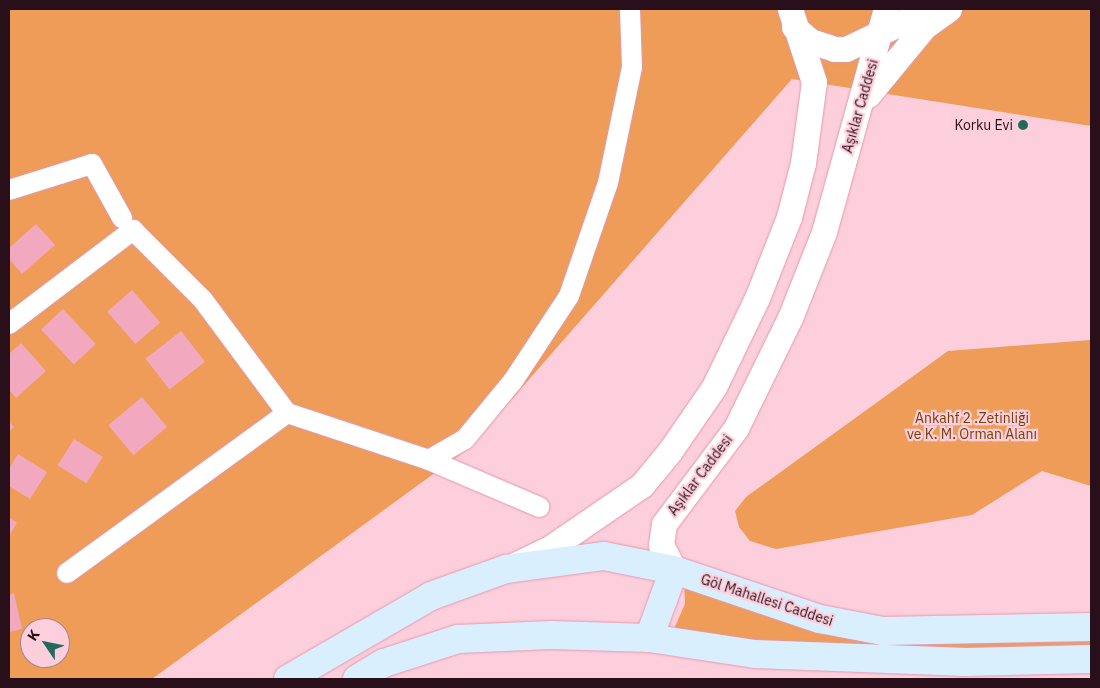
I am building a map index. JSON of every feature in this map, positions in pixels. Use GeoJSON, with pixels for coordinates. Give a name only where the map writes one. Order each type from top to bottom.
{"type":"FeatureCollection","features":[{"type":"Feature","properties":{"kind":"main road","name":"Göl Mahallesi Caddesi"},"geometry":{"type":"LineString","coordinates":[[506,569],[604,556],[674,570],[820,619],[883,631],[1091,627]]}},
{"type":"Feature","properties":{"kind":"main road"},"geometry":{"type":"LineString","coordinates":[[288,679],[431,596],[506,569]]}},
{"type":"Feature","properties":{"kind":"main road"},"geometry":{"type":"LineString","coordinates":[[648,638],[674,570]]}},
{"type":"Feature","properties":{"kind":"main road"},"geometry":{"type":"LineString","coordinates":[[358,679],[384,663],[458,639],[551,635],[648,638],[755,654],[966,662],[1091,659]]}},
{"type":"Feature","properties":{"kind":"street"},"geometry":{"type":"LineString","coordinates":[[429,460],[465,439],[513,381],[569,296],[608,183],[632,67],[630,9]]}},
{"type":"Feature","properties":{"kind":"street"},"geometry":{"type":"LineString","coordinates":[[780,9],[798,32],[810,41],[834,49],[864,42],[884,20],[930,9]]}},
{"type":"Feature","properties":{"kind":"street"},"geometry":{"type":"LineString","coordinates":[[506,569],[550,548],[642,485],[670,451],[714,387],[757,298],[789,217],[803,163],[814,82],[790,9]]}},
{"type":"Feature","properties":{"kind":"street"},"geometry":{"type":"LineString","coordinates":[[860,105],[924,27],[949,9]]}},
{"type":"Feature","properties":{"kind":"street","name":"Aşıklar Caddesi"},"geometry":{"type":"LineString","coordinates":[[674,570],[661,545],[664,524],[736,428],[790,318],[824,232],[884,20]]}},
{"type":"Feature","properties":{"kind":"street"},"geometry":{"type":"LineString","coordinates":[[9,190],[92,164],[122,218]]}},
{"type":"Feature","properties":{"kind":"street"},"geometry":{"type":"LineString","coordinates":[[9,324],[133,230],[203,300],[287,413],[429,460],[539,507]]}},
{"type":"Feature","properties":{"kind":"street"},"geometry":{"type":"LineString","coordinates":[[67,573],[287,413]]}},
{"type":"Feature","properties":{"kind":"green space"},"geometry":{"type":"Polygon","coordinates":[[[9,9],[1091,9],[1091,126],[792,79],[469,448],[152,679],[9,679],[9,9]]]}},
{"type":"Feature","properties":{"kind":"green space","name":"Ankahf 2 .Zetinliği ve K. M. Orman Alanı"},"geometry":{"type":"Polygon","coordinates":[[[1091,340],[1091,486],[1042,471],[972,515],[776,549],[750,541],[739,527],[735,511],[746,497],[948,351],[1091,340]]]}},
{"type":"Feature","properties":{"kind":"green space"},"geometry":{"type":"Polygon","coordinates":[[[684,577],[799,624],[1091,639],[1091,647],[966,651],[786,646],[673,631],[685,604],[684,577]]]}},
{"type":"Feature","properties":{"kind":"building"},"geometry":{"type":"Polygon","coordinates":[[[36,224],[55,245],[22,274],[9,259],[9,248],[36,224]]]}},
{"type":"Feature","properties":{"kind":"building"},"geometry":{"type":"Polygon","coordinates":[[[132,290],[160,322],[135,344],[107,312],[132,290]]]}},
{"type":"Feature","properties":{"kind":"building"},"geometry":{"type":"Polygon","coordinates":[[[63,309],[96,344],[74,365],[41,329],[63,309]]]}},
{"type":"Feature","properties":{"kind":"building"},"geometry":{"type":"Polygon","coordinates":[[[181,331],[205,362],[170,389],[146,359],[181,331]]]}},
{"type":"Feature","properties":{"kind":"building"},"geometry":{"type":"Polygon","coordinates":[[[21,343],[46,371],[16,398],[9,390],[9,354],[21,343]]]}},
{"type":"Feature","properties":{"kind":"building"},"geometry":{"type":"Polygon","coordinates":[[[142,397],[167,427],[133,455],[108,425],[142,397]]]}},
{"type":"Feature","properties":{"kind":"building"},"geometry":{"type":"Polygon","coordinates":[[[9,421],[14,427],[9,432],[9,421]]]}},
{"type":"Feature","properties":{"kind":"building"},"geometry":{"type":"Polygon","coordinates":[[[74,439],[103,457],[86,483],[58,465],[74,439]]]}},
{"type":"Feature","properties":{"kind":"building"},"geometry":{"type":"Polygon","coordinates":[[[18,454],[47,472],[30,499],[9,486],[9,469],[18,454]]]}},
{"type":"Feature","properties":{"kind":"building"},"geometry":{"type":"Polygon","coordinates":[[[9,517],[17,523],[9,536],[9,517]]]}},
{"type":"Feature","properties":{"kind":"building"},"geometry":{"type":"Polygon","coordinates":[[[14,593],[20,620],[20,629],[9,632],[9,595],[14,593]]]}},
{"type":"Feature","properties":{"kind":"place","name":"Korku Evi"},"geometry":{"type":"Point","coordinates":[1023,125]}}]}
